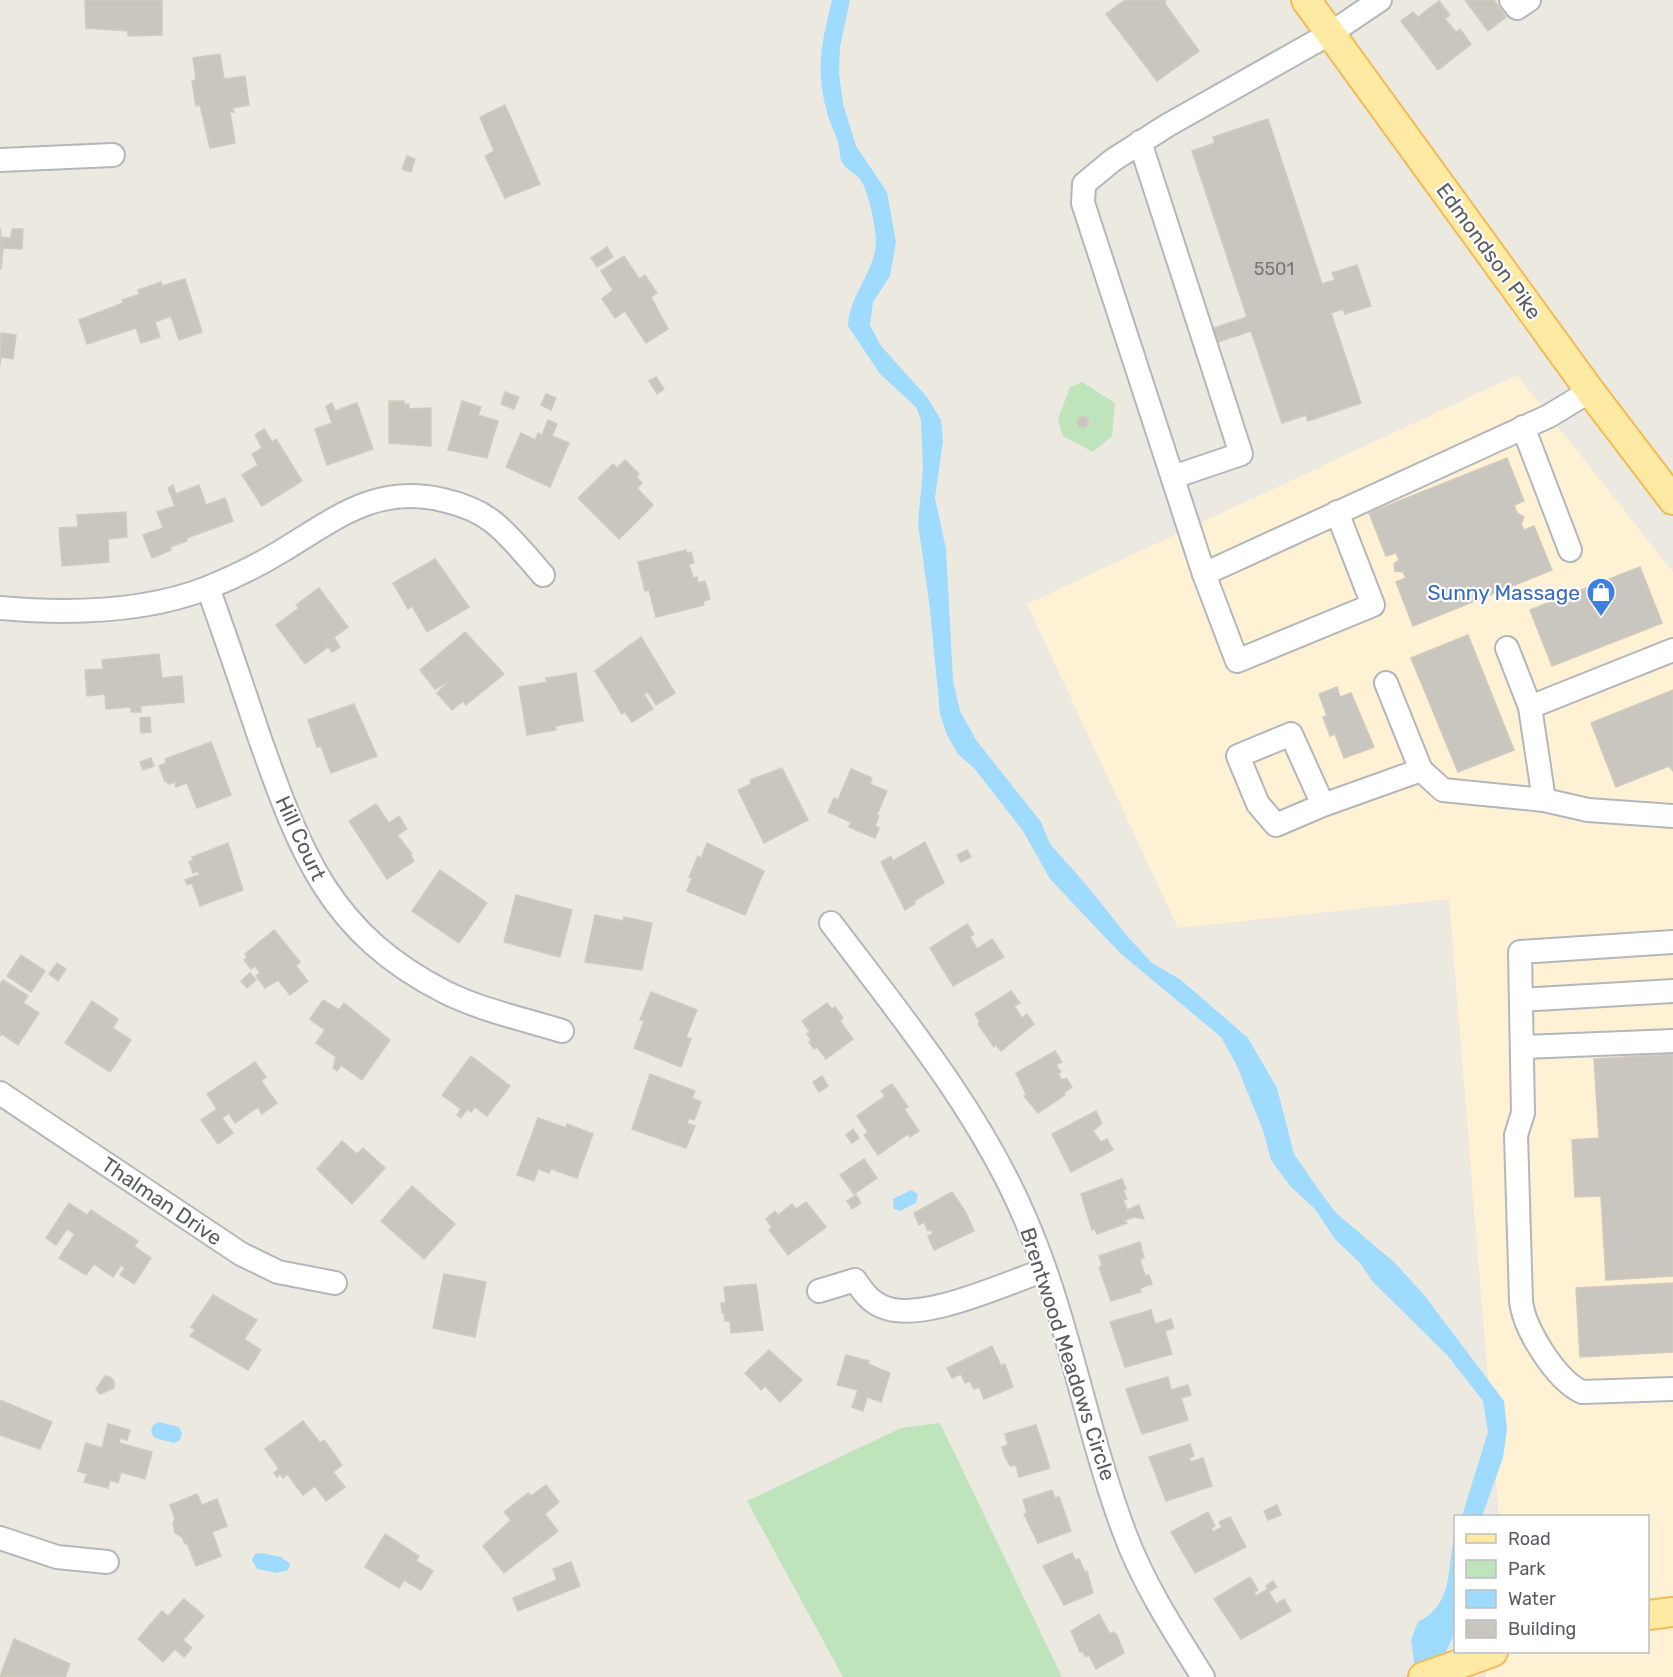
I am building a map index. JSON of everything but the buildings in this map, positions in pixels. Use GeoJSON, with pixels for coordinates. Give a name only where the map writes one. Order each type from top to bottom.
{"type":"FeatureCollection","features":[{"type":"Feature","properties":{"kind":"main road","name":"Edmondson Pike"},"geometry":{"type":"LineString","coordinates":[[1306,0],[1590,391],[1673,501]]}},
{"type":"Feature","properties":{"kind":"main road"},"geometry":{"type":"LineString","coordinates":[[1649,1615],[1673,1612]]}},
{"type":"Feature","properties":{"kind":"main road"},"geometry":{"type":"LineString","coordinates":[[1423,1677],[1490,1653]]}},
{"type":"Feature","properties":{"kind":"street"},"geometry":{"type":"LineString","coordinates":[[1337,512],[1373,605],[1237,662],[1204,574],[1082,193],[1090,177],[1140,142],[1331,33],[1380,0]]}},
{"type":"Feature","properties":{"kind":"street"},"geometry":{"type":"LineString","coordinates":[[1511,0],[1517,8],[1529,0]]}},
{"type":"Feature","properties":{"kind":"street"},"geometry":{"type":"LineString","coordinates":[[1140,142],[1241,454],[1173,477]]}},
{"type":"Feature","properties":{"kind":"street"},"geometry":{"type":"LineString","coordinates":[[0,160],[113,155]]}},
{"type":"Feature","properties":{"kind":"street"},"geometry":{"type":"LineString","coordinates":[[1204,574],[1523,427],[1590,391]]}},
{"type":"Feature","properties":{"kind":"street"},"geometry":{"type":"LineString","coordinates":[[1523,427],[1570,550]]}},
{"type":"Feature","properties":{"kind":"street"},"geometry":{"type":"LineString","coordinates":[[0,608],[50,612],[94,610],[162,601],[208,588],[270,558],[349,509],[390,496],[406,495],[445,500],[482,514],[507,535],[543,575]]}},
{"type":"Feature","properties":{"kind":"street","name":"Hill Court"},"geometry":{"type":"LineString","coordinates":[[208,588],[289,821],[313,872],[342,911],[380,948],[447,993],[562,1031]]}},
{"type":"Feature","properties":{"kind":"street"},"geometry":{"type":"LineString","coordinates":[[1507,648],[1530,707],[1544,800]]}},
{"type":"Feature","properties":{"kind":"street"},"geometry":{"type":"LineString","coordinates":[[1530,707],[1673,650]]}},
{"type":"Feature","properties":{"kind":"street"},"geometry":{"type":"LineString","coordinates":[[1386,683],[1421,770],[1443,790],[1544,800],[1588,810],[1673,816]]}},
{"type":"Feature","properties":{"kind":"street"},"geometry":{"type":"LineString","coordinates":[[1323,805],[1421,770]]}},
{"type":"Feature","properties":{"kind":"street","name":"Brentwood Meadows Circle"},"geometry":{"type":"LineString","coordinates":[[831,923],[903,1018],[983,1137],[1021,1208],[1045,1270],[1125,1534],[1163,1613],[1203,1677]]}},
{"type":"Feature","properties":{"kind":"street"},"geometry":{"type":"LineString","coordinates":[[1673,942],[1520,952],[1523,1113],[1516,1135],[1521,1301],[1526,1323],[1558,1370],[1577,1389],[1586,1392],[1673,1389]]}},
{"type":"Feature","properties":{"kind":"street"},"geometry":{"type":"LineString","coordinates":[[1521,1000],[1673,990]]}},
{"type":"Feature","properties":{"kind":"street"},"geometry":{"type":"LineString","coordinates":[[1522,1047],[1673,1041]]}},
{"type":"Feature","properties":{"kind":"street","name":"Thalman Drive"},"geometry":{"type":"LineString","coordinates":[[0,1093],[241,1254],[279,1272],[335,1283]]}},
{"type":"Feature","properties":{"kind":"street"},"geometry":{"type":"LineString","coordinates":[[819,1292],[855,1280],[873,1302],[883,1308],[916,1311],[948,1304],[1045,1270]]}},
{"type":"Feature","properties":{"kind":"street"},"geometry":{"type":"LineString","coordinates":[[0,1538],[57,1557],[107,1562]]}},
{"type":"Feature","properties":{"kind":"shaded area"},"geometry":{"type":"Polygon","coordinates":[[[1517,375],[1673,572],[1673,1677],[1485,1677],[1493,1653],[1649,1653],[1649,1515],[1499,1515],[1449,899],[1178,928],[1027,604],[1517,375]]]}},
{"type":"Feature","properties":{"kind":"green space"},"geometry":{"type":"Polygon","coordinates":[[[1082,382],[1115,403],[1112,436],[1093,452],[1063,436],[1058,419],[1070,387],[1082,382]]]}},
{"type":"Feature","properties":{"kind":"green space"},"geometry":{"type":"Polygon","coordinates":[[[940,1423],[1062,1677],[843,1677],[747,1501],[901,1428],[940,1423]]]}},
{"type":"Feature","properties":{"kind":"water"},"geometry":{"type":"Polygon","coordinates":[[[832,0],[850,0],[840,47],[839,73],[843,104],[856,146],[887,192],[896,242],[890,276],[873,302],[870,325],[881,346],[927,397],[941,420],[943,441],[935,498],[946,549],[953,681],[960,711],[976,740],[1041,822],[1050,844],[1127,936],[1152,963],[1181,980],[1248,1038],[1277,1088],[1294,1154],[1316,1186],[1336,1213],[1395,1263],[1424,1295],[1504,1401],[1507,1430],[1503,1458],[1482,1515],[1462,1515],[1488,1432],[1483,1401],[1448,1356],[1373,1282],[1360,1263],[1334,1238],[1315,1209],[1290,1186],[1271,1160],[1263,1130],[1236,1064],[1221,1037],[1120,953],[1050,879],[1023,831],[974,768],[958,754],[947,735],[940,714],[930,609],[918,523],[923,469],[921,420],[916,407],[880,374],[848,326],[853,304],[875,253],[876,241],[866,191],[860,179],[841,160],[838,142],[823,96],[821,55],[832,0]]]}},
{"type":"Feature","properties":{"kind":"water"},"geometry":{"type":"Polygon","coordinates":[[[911,1190],[918,1194],[916,1203],[900,1211],[894,1209],[893,1199],[911,1190]]]}},
{"type":"Feature","properties":{"kind":"water"},"geometry":{"type":"Polygon","coordinates":[[[159,1422],[179,1427],[182,1433],[180,1440],[174,1443],[155,1438],[151,1432],[153,1425],[159,1422]]]}},
{"type":"Feature","properties":{"kind":"water"},"geometry":{"type":"Polygon","coordinates":[[[1454,1537],[1454,1635],[1439,1666],[1415,1668],[1411,1640],[1418,1622],[1430,1614],[1444,1595],[1454,1537]]]}},
{"type":"Feature","properties":{"kind":"water"},"geometry":{"type":"Polygon","coordinates":[[[255,1554],[281,1557],[290,1564],[288,1570],[277,1573],[257,1569],[252,1560],[255,1554]]]}},
{"type":"Feature","properties":{"kind":"place","name":"Sunny Massage"},"geometry":{"type":"Point","coordinates":[1601,618]}}]}
